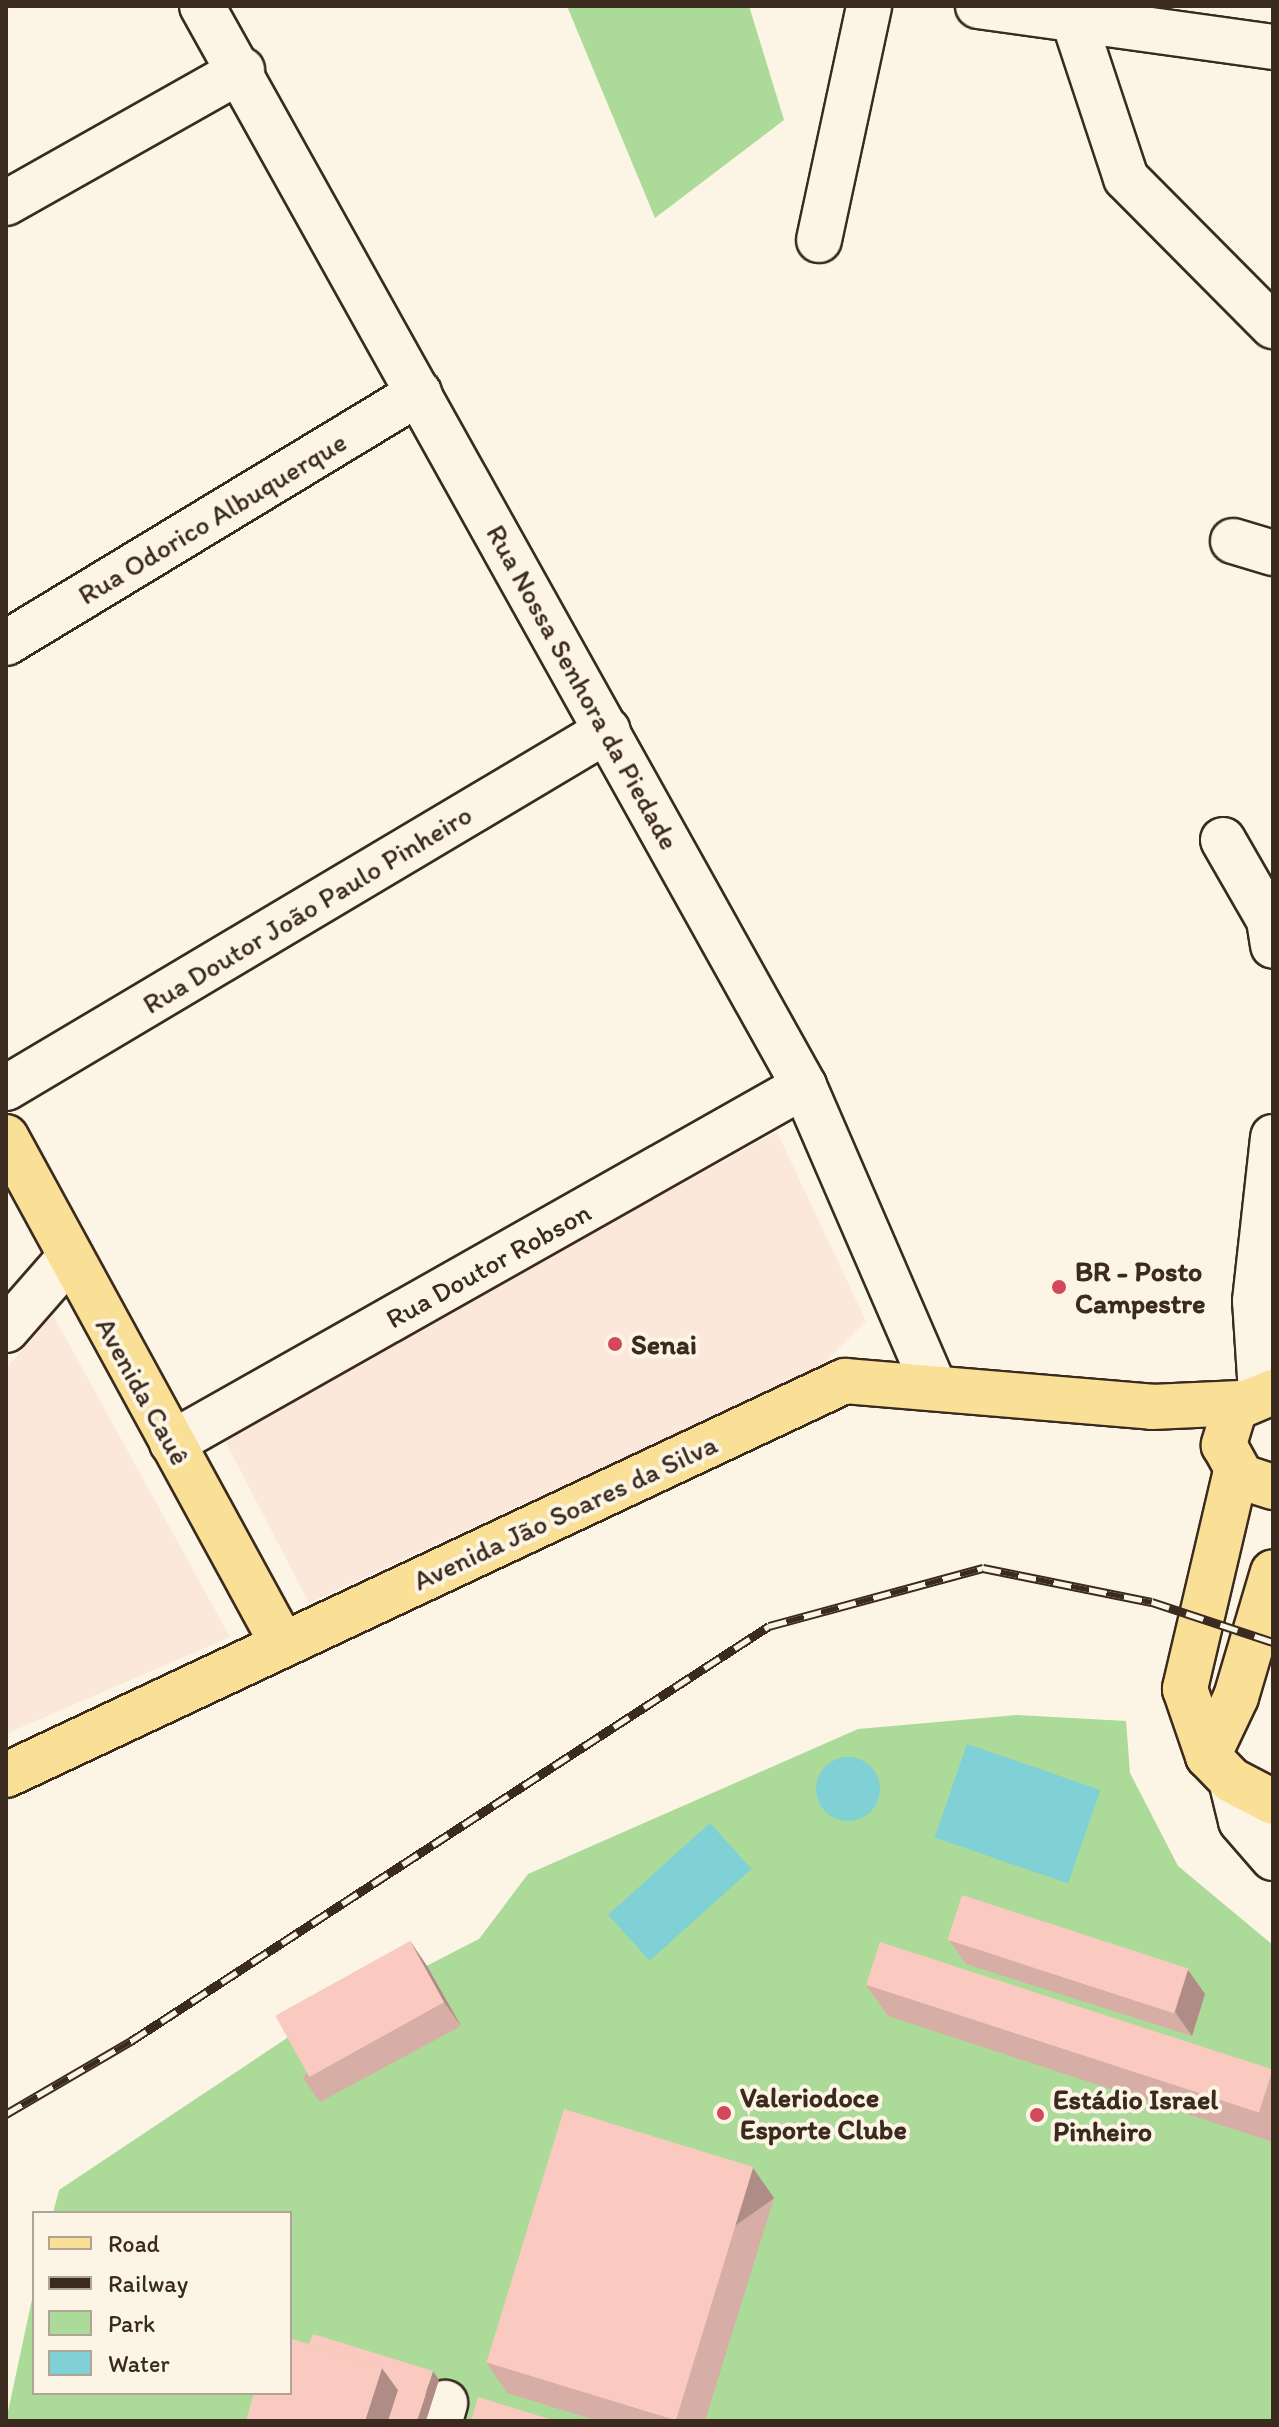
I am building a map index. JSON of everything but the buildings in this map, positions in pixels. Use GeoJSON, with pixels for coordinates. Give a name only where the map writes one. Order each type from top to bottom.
{"type":"FeatureCollection","features":[{"type":"Feature","properties":{"kind":"main road","name":"Avenida Cauê"},"geometry":{"type":"LineString","coordinates":[[6,1137],[69,1258],[282,1643]]}},
{"type":"Feature","properties":{"kind":"main road","name":"Avenida Jão Soares da Silva"},"geometry":{"type":"LineString","coordinates":[[6,1775],[845,1381],[933,1384],[1152,1407]]}},
{"type":"Feature","properties":{"kind":"main road"},"geometry":{"type":"LineString","coordinates":[[1152,1407],[1258,1396]]}},
{"type":"Feature","properties":{"kind":"main road"},"geometry":{"type":"LineString","coordinates":[[1258,1396],[1228,1419],[1244,1468],[1185,1689],[1220,1768],[1273,1802]]}},
{"type":"Feature","properties":{"kind":"main road"},"geometry":{"type":"LineString","coordinates":[[1152,1407],[1244,1468]]}},
{"type":"Feature","properties":{"kind":"main road"},"geometry":{"type":"LineString","coordinates":[[1220,1768],[1236,1697],[1273,1572]]}},
{"type":"Feature","properties":{"kind":"street","name":"Rua Nossa Senhora da Piedade"},"geometry":{"type":"LineString","coordinates":[[202,6],[242,70],[804,1086],[933,1384]]}},
{"type":"Feature","properties":{"kind":"street"},"geometry":{"type":"LineString","coordinates":[[819,240],[869,6]]}},
{"type":"Feature","properties":{"kind":"street"},"geometry":{"type":"LineString","coordinates":[[978,6],[1075,24],[1273,47]]}},
{"type":"Feature","properties":{"kind":"street"},"geometry":{"type":"LineString","coordinates":[[1075,24],[1126,178],[1273,326]]}},
{"type":"Feature","properties":{"kind":"street"},"geometry":{"type":"LineString","coordinates":[[6,203],[242,70]]}},
{"type":"Feature","properties":{"kind":"street","name":"Rua Odorico Albuquerque"},"geometry":{"type":"LineString","coordinates":[[6,643],[419,393]]}},
{"type":"Feature","properties":{"kind":"street","name":"Rua Doutor João Paulo Pinheiro"},"geometry":{"type":"LineString","coordinates":[[6,1088],[608,730]]}},
{"type":"Feature","properties":{"kind":"street"},"geometry":{"type":"LineString","coordinates":[[1223,840],[1269,920],[1273,946]]}},
{"type":"Feature","properties":{"kind":"street","name":"Rua Doutor Robson"},"geometry":{"type":"LineString","coordinates":[[172,1443],[804,1086]]}},
{"type":"Feature","properties":{"kind":"street"},"geometry":{"type":"LineString","coordinates":[[1258,1396],[1255,1301],[1273,1137]]}},
{"type":"Feature","properties":{"kind":"street"},"geometry":{"type":"LineString","coordinates":[[6,1330],[69,1258]]}},
{"type":"Feature","properties":{"kind":"street"},"geometry":{"type":"LineString","coordinates":[[1220,1768],[1241,1821],[1273,1858]]}},
{"type":"Feature","properties":{"kind":"shaded area","name":"Senai"},"geometry":{"type":"Polygon","coordinates":[[[777,1132],[866,1321],[820,1367],[309,1603],[222,1435],[777,1132]]]}},
{"type":"Feature","properties":{"kind":"shaded area"},"geometry":{"type":"Polygon","coordinates":[[[53,1315],[230,1637],[6,1734],[6,1368],[53,1315]]]}},
{"type":"Feature","properties":{"kind":"green space"},"geometry":{"type":"Polygon","coordinates":[[[567,6],[749,6],[784,120],[655,218],[567,6]]]}},
{"type":"Feature","properties":{"kind":"green space","name":"Valeriodoce Esporte Clube"},"geometry":{"type":"Polygon","coordinates":[[[1017,1715],[1126,1721],[1130,1773],[1178,1866],[1273,1945],[1273,2421],[6,2421],[32,2299],[32,2395],[292,2395],[292,2211],[54,2211],[59,2190],[290,2036],[479,1939],[528,1874],[858,1729],[1017,1715]]]}},
{"type":"Feature","properties":{"kind":"water"},"geometry":{"type":"Polygon","coordinates":[[[967,1744],[1100,1790],[1068,1884],[935,1838],[967,1744]]]}},
{"type":"Feature","properties":{"kind":"water"},"geometry":{"type":"Polygon","coordinates":[[[842,1757],[854,1757],[871,1766],[878,1777],[878,1801],[871,1812],[854,1821],[842,1821],[830,1816],[821,1807],[816,1795],[816,1783],[821,1771],[830,1762],[842,1757]]]}},
{"type":"Feature","properties":{"kind":"water"},"geometry":{"type":"Polygon","coordinates":[[[710,1823],[751,1869],[650,1961],[608,1915],[710,1823]]]}},
{"type":"Feature","properties":{"kind":"railway"},"geometry":{"type":"LineString","coordinates":[[6,2114],[131,2041],[769,1626],[983,1568],[1152,1602],[1273,1642]]}},
{"type":"Feature","properties":{"kind":"place","name":"BR - Posto Campestre"},"geometry":{"type":"Point","coordinates":[1059,1287]}},
{"type":"Feature","properties":{"kind":"place","name":"Senai"},"geometry":{"type":"Point","coordinates":[615,1344]}},
{"type":"Feature","properties":{"kind":"place","name":"Valeriodoce Esporte Clube"},"geometry":{"type":"Point","coordinates":[724,2113]}},
{"type":"Feature","properties":{"kind":"place","name":"Estádio Israel Pinheiro"},"geometry":{"type":"Point","coordinates":[1037,2115]}}]}
